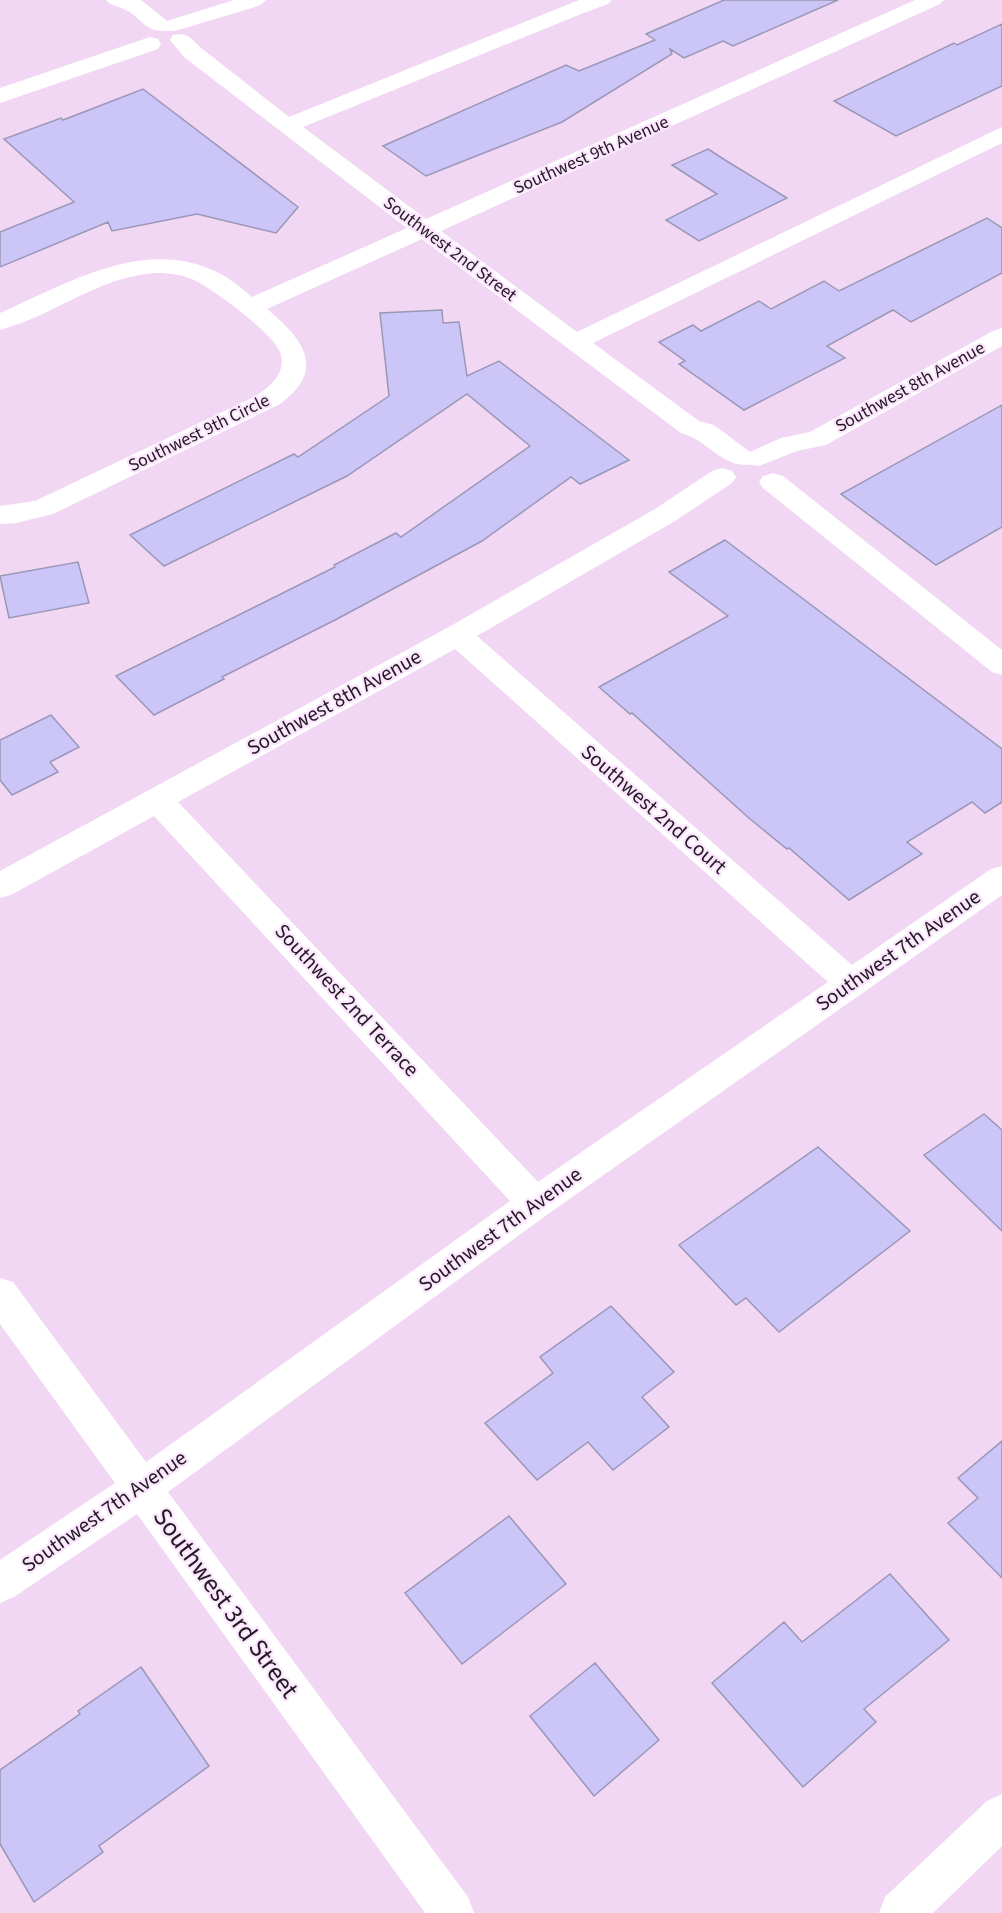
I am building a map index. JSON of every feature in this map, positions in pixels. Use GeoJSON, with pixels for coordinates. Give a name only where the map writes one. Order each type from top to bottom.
{"type":"FeatureCollection","features":[{"type":"Feature","properties":{"kind":"street"},"geometry":{"type":"LineString","coordinates":[[0,96],[99,59],[118,56],[163,35],[255,0]]}},
{"type":"Feature","properties":{"kind":"street"},"geometry":{"type":"LineString","coordinates":[[286,126],[573,9],[602,0]]}},
{"type":"Feature","properties":{"kind":"street","name":"Southwest 9th Avenue"},"geometry":{"type":"LineString","coordinates":[[249,308],[933,0]]}},
{"type":"Feature","properties":{"kind":"street","name":"Southwest 2nd Street"},"geometry":{"type":"LineString","coordinates":[[118,1],[121,9],[163,35],[189,61],[213,68],[286,126],[690,427],[692,436],[748,474],[768,503],[806,530],[838,536],[1002,665]]}},
{"type":"Feature","properties":{"kind":"street"},"geometry":{"type":"LineString","coordinates":[[576,342],[1002,134]]}},
{"type":"Feature","properties":{"kind":"street","name":"Southwest 9th Circle"},"geometry":{"type":"LineString","coordinates":[[0,322],[110,275],[158,266],[182,268],[202,274],[219,284],[249,308],[281,336],[292,349],[295,364],[290,380],[278,394],[260,405],[43,508],[0,515]]}},
{"type":"Feature","properties":{"kind":"street","name":"Southwest 8th Avenue"},"geometry":{"type":"LineString","coordinates":[[0,886],[457,635],[665,515],[685,514],[723,502],[748,474],[801,458],[817,439],[1002,336]]}},
{"type":"Feature","properties":{"kind":"street","name":"Southwest 2nd Court"},"geometry":{"type":"LineString","coordinates":[[457,635],[851,983]]}},
{"type":"Feature","properties":{"kind":"street","name":"Southwest 2nd Terrace"},"geometry":{"type":"LineString","coordinates":[[157,799],[535,1203]]}},
{"type":"Feature","properties":{"kind":"street","name":"Southwest 7th Avenue"},"geometry":{"type":"LineString","coordinates":[[0,1583],[142,1488],[535,1203],[1002,878]]}},
{"type":"Feature","properties":{"kind":"street","name":"Southwest 3rd Street"},"geometry":{"type":"LineString","coordinates":[[0,1294],[452,1913]]}},
{"type":"Feature","properties":{"kind":"street"},"geometry":{"type":"LineString","coordinates":[[902,1913],[1002,1816]]}},
{"type":"Feature","properties":{"kind":"building"},"geometry":{"type":"Polygon","coordinates":[[[724,0],[838,0],[733,46],[723,41],[684,58],[670,49],[672,54],[562,122],[426,176],[383,146],[566,65],[579,71],[655,40],[646,34],[724,0]]]}},
{"type":"Feature","properties":{"kind":"building"},"geometry":{"type":"Polygon","coordinates":[[[1002,24],[1002,86],[896,136],[834,101],[954,43],[957,45],[1002,24]]]}},
{"type":"Feature","properties":{"kind":"building"},"geometry":{"type":"Polygon","coordinates":[[[143,89],[298,207],[276,233],[197,214],[112,231],[108,222],[0,267],[0,232],[74,202],[4,139],[61,118],[63,120],[143,89]]]}},
{"type":"Feature","properties":{"kind":"building"},"geometry":{"type":"Polygon","coordinates":[[[708,149],[787,198],[699,241],[666,220],[717,194],[672,165],[708,149]]]}},
{"type":"Feature","properties":{"kind":"building"},"geometry":{"type":"Polygon","coordinates":[[[987,218],[1002,228],[1002,273],[911,322],[893,310],[827,346],[845,358],[744,410],[679,364],[685,361],[659,342],[693,325],[701,331],[759,301],[771,309],[824,281],[839,291],[987,218]]]}},
{"type":"Feature","properties":{"kind":"building"},"geometry":{"type":"Polygon","coordinates":[[[442,310],[443,323],[459,322],[467,376],[499,361],[629,460],[580,484],[571,477],[482,541],[154,715],[116,676],[335,567],[334,565],[396,533],[401,537],[530,446],[467,394],[347,476],[164,566],[130,535],[294,454],[298,457],[389,396],[380,313],[442,310]]]}},
{"type":"Feature","properties":{"kind":"building"},"geometry":{"type":"Polygon","coordinates":[[[1002,405],[1002,527],[936,565],[841,494],[1002,405]]]}},
{"type":"Feature","properties":{"kind":"building"},"geometry":{"type":"Polygon","coordinates":[[[725,540],[1002,749],[1002,802],[985,813],[972,802],[907,842],[922,854],[849,900],[789,848],[787,849],[750,819],[632,713],[630,714],[599,687],[728,616],[669,572],[725,540]]]}},
{"type":"Feature","properties":{"kind":"building"},"geometry":{"type":"Polygon","coordinates":[[[78,562],[89,603],[9,618],[0,576],[78,562]]]}},
{"type":"Feature","properties":{"kind":"building"},"geometry":{"type":"Polygon","coordinates":[[[51,715],[79,747],[50,762],[58,772],[12,795],[0,780],[0,740],[51,715]]]}},
{"type":"Feature","properties":{"kind":"building"},"geometry":{"type":"Polygon","coordinates":[[[984,1114],[1002,1130],[1002,1231],[924,1155],[984,1114]]]}},
{"type":"Feature","properties":{"kind":"building"},"geometry":{"type":"Polygon","coordinates":[[[818,1147],[910,1231],[779,1332],[746,1298],[736,1305],[679,1245],[818,1147]]]}},
{"type":"Feature","properties":{"kind":"building"},"geometry":{"type":"Polygon","coordinates":[[[611,1306],[674,1372],[642,1397],[669,1427],[613,1470],[588,1442],[537,1480],[485,1423],[553,1373],[540,1357],[611,1306]]]}},
{"type":"Feature","properties":{"kind":"building"},"geometry":{"type":"Polygon","coordinates":[[[1002,1441],[1002,1578],[948,1523],[978,1498],[958,1478],[1002,1441]]]}},
{"type":"Feature","properties":{"kind":"building"},"geometry":{"type":"Polygon","coordinates":[[[509,1516],[566,1584],[462,1664],[405,1593],[509,1516]]]}},
{"type":"Feature","properties":{"kind":"building"},"geometry":{"type":"Polygon","coordinates":[[[890,1574],[949,1640],[864,1709],[876,1722],[803,1787],[712,1683],[784,1622],[802,1642],[890,1574]]]}},
{"type":"Feature","properties":{"kind":"building"},"geometry":{"type":"Polygon","coordinates":[[[595,1663],[659,1740],[594,1796],[530,1716],[595,1663]]]}},
{"type":"Feature","properties":{"kind":"building"},"geometry":{"type":"Polygon","coordinates":[[[141,1667],[209,1766],[99,1846],[103,1852],[34,1902],[0,1844],[0,1770],[80,1714],[78,1711],[141,1667]]]}}]}
